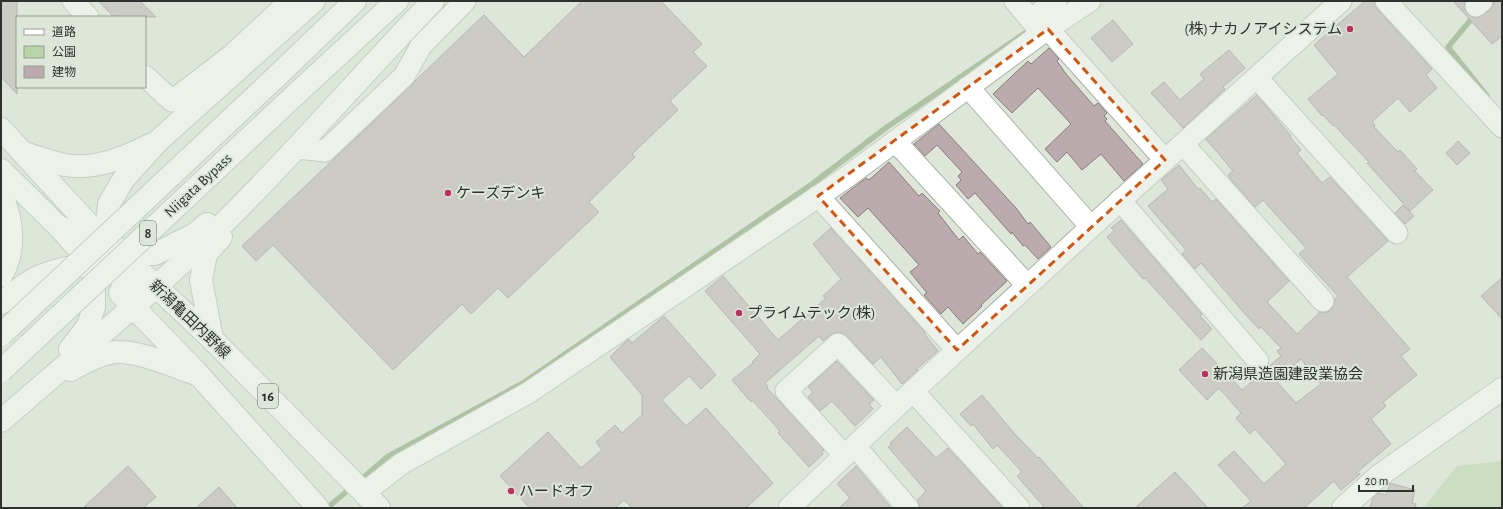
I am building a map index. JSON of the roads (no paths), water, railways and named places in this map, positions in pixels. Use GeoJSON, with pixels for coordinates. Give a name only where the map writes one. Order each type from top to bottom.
{"type":"FeatureCollection","features":[{"type":"Feature","properties":{"kind":"main road"},"geometry":{"type":"LineString","coordinates":[[134,306],[116,269],[107,222],[109,204],[124,180],[158,141],[314,1]]}},
{"type":"Feature","properties":{"kind":"main road","name":"Niigata Bypass"},"geometry":{"type":"LineString","coordinates":[[1,335],[355,1]]}},
{"type":"Feature","properties":{"kind":"main road","name":"Niigata Bypass"},"geometry":{"type":"LineString","coordinates":[[1,370],[397,1]]}},
{"type":"Feature","properties":{"kind":"main road"},"geometry":{"type":"LineString","coordinates":[[212,339],[201,280],[206,254],[297,148],[433,1]]}},
{"type":"Feature","properties":{"kind":"main road","name":"新潟亀田内野線"},"geometry":{"type":"LineString","coordinates":[[1,129],[78,214],[111,247],[156,285],[212,339],[372,500]]}},
{"type":"Feature","properties":{"kind":"main road"},"geometry":{"type":"LineString","coordinates":[[24,153],[65,165],[93,166],[127,157],[158,141]]}},
{"type":"Feature","properties":{"kind":"main road"},"geometry":{"type":"LineString","coordinates":[[59,227],[133,254],[155,254],[195,234],[297,148]]}},
{"type":"Feature","properties":{"kind":"main road"},"geometry":{"type":"LineString","coordinates":[[1,421],[134,306],[228,218],[297,148]]}},
{"type":"Feature","properties":{"kind":"main road","name":"新潟亀田内野線"},"geometry":{"type":"LineString","coordinates":[[1,170],[59,227],[94,266],[199,375],[318,508]]}},
{"type":"Feature","properties":{"kind":"main road"},"geometry":{"type":"LineString","coordinates":[[1,194],[5,203],[11,228],[11,246],[5,270],[1,276]]}},
{"type":"Feature","properties":{"kind":"main road"},"geometry":{"type":"LineString","coordinates":[[35,391],[88,326],[94,307],[94,266],[78,214]]}},
{"type":"Feature","properties":{"kind":"main road"},"geometry":{"type":"LineString","coordinates":[[1,303],[35,278],[72,268],[94,266],[116,269],[156,285]]}},
{"type":"Feature","properties":{"kind":"main road"},"geometry":{"type":"LineString","coordinates":[[35,391],[88,360],[117,352],[140,355],[199,375]]}},
{"type":"Feature","properties":{"kind":"main road"},"geometry":{"type":"LineString","coordinates":[[1343,508],[1380,475],[1502,389]]}},
{"type":"Feature","properties":{"kind":"street"},"geometry":{"type":"LineString","coordinates":[[146,77],[172,101],[232,55],[290,1]]}},
{"type":"Feature","properties":{"kind":"street"},"geometry":{"type":"LineString","coordinates":[[297,148],[325,151],[404,76],[421,46],[465,1]]}},
{"type":"Feature","properties":{"kind":"street"},"geometry":{"type":"LineString","coordinates":[[1015,1],[1165,160]]}},
{"type":"Feature","properties":{"kind":"street"},"geometry":{"type":"LineString","coordinates":[[1040,27],[1056,1]]}},
{"type":"Feature","properties":{"kind":"street"},"geometry":{"type":"LineString","coordinates":[[372,500],[400,464],[528,393],[818,196],[895,141],[968,87],[1040,27],[1090,1]]}},
{"type":"Feature","properties":{"kind":"street"},"geometry":{"type":"LineString","coordinates":[[794,506],[912,391],[1120,200],[1341,1]]}},
{"type":"Feature","properties":{"kind":"street"},"geometry":{"type":"LineString","coordinates":[[1386,1],[1502,127]]}},
{"type":"Feature","properties":{"kind":"street"},"geometry":{"type":"LineString","coordinates":[[1257,78],[1397,233]]}},
{"type":"Feature","properties":{"kind":"street"},"geometry":{"type":"LineString","coordinates":[[968,87],[1091,227]]}},
{"type":"Feature","properties":{"kind":"street"},"geometry":{"type":"LineString","coordinates":[[895,141],[1027,286]]}},
{"type":"Feature","properties":{"kind":"street"},"geometry":{"type":"LineString","coordinates":[[1183,144],[1322,301]]}},
{"type":"Feature","properties":{"kind":"street"},"geometry":{"type":"LineString","coordinates":[[818,196],[957,350]]}},
{"type":"Feature","properties":{"kind":"street"},"geometry":{"type":"LineString","coordinates":[[1120,200],[1258,361]]}},
{"type":"Feature","properties":{"kind":"street"},"geometry":{"type":"LineString","coordinates":[[896,406],[838,344],[786,391],[908,508]]}},
{"type":"Feature","properties":{"kind":"street"},"geometry":{"type":"LineString","coordinates":[[912,391],[1019,508]]}},
{"type":"Feature","properties":{"kind":"waterway"},"geometry":{"type":"LineString","coordinates":[[1060,8],[1071,1]]}},
{"type":"Feature","properties":{"kind":"waterway"},"geometry":{"type":"LineString","coordinates":[[1479,10],[1448,47],[1487,96]]}},
{"type":"Feature","properties":{"kind":"waterway"},"geometry":{"type":"LineString","coordinates":[[358,482],[387,457],[523,383],[812,184],[887,127],[1025,33]]}},
{"type":"Feature","properties":{"kind":"waterway"},"geometry":{"type":"LineString","coordinates":[[327,508],[352,487]]}},
{"type":"Feature","properties":{"kind":"place","name":"(株)ナカノアイシステム"},"geometry":{"type":"Point","coordinates":[1350,29]}},
{"type":"Feature","properties":{"kind":"place","name":"ケーズデンキ"},"geometry":{"type":"Point","coordinates":[448,193]}},
{"type":"Feature","properties":{"kind":"place","name":"プライムテック(株)"},"geometry":{"type":"Point","coordinates":[739,313]}},
{"type":"Feature","properties":{"kind":"place","name":"新潟県造園建設業協会"},"geometry":{"type":"Point","coordinates":[1205,374]}},
{"type":"Feature","properties":{"kind":"place","name":"ハードオフ"},"geometry":{"type":"Point","coordinates":[511,491]}}]}
